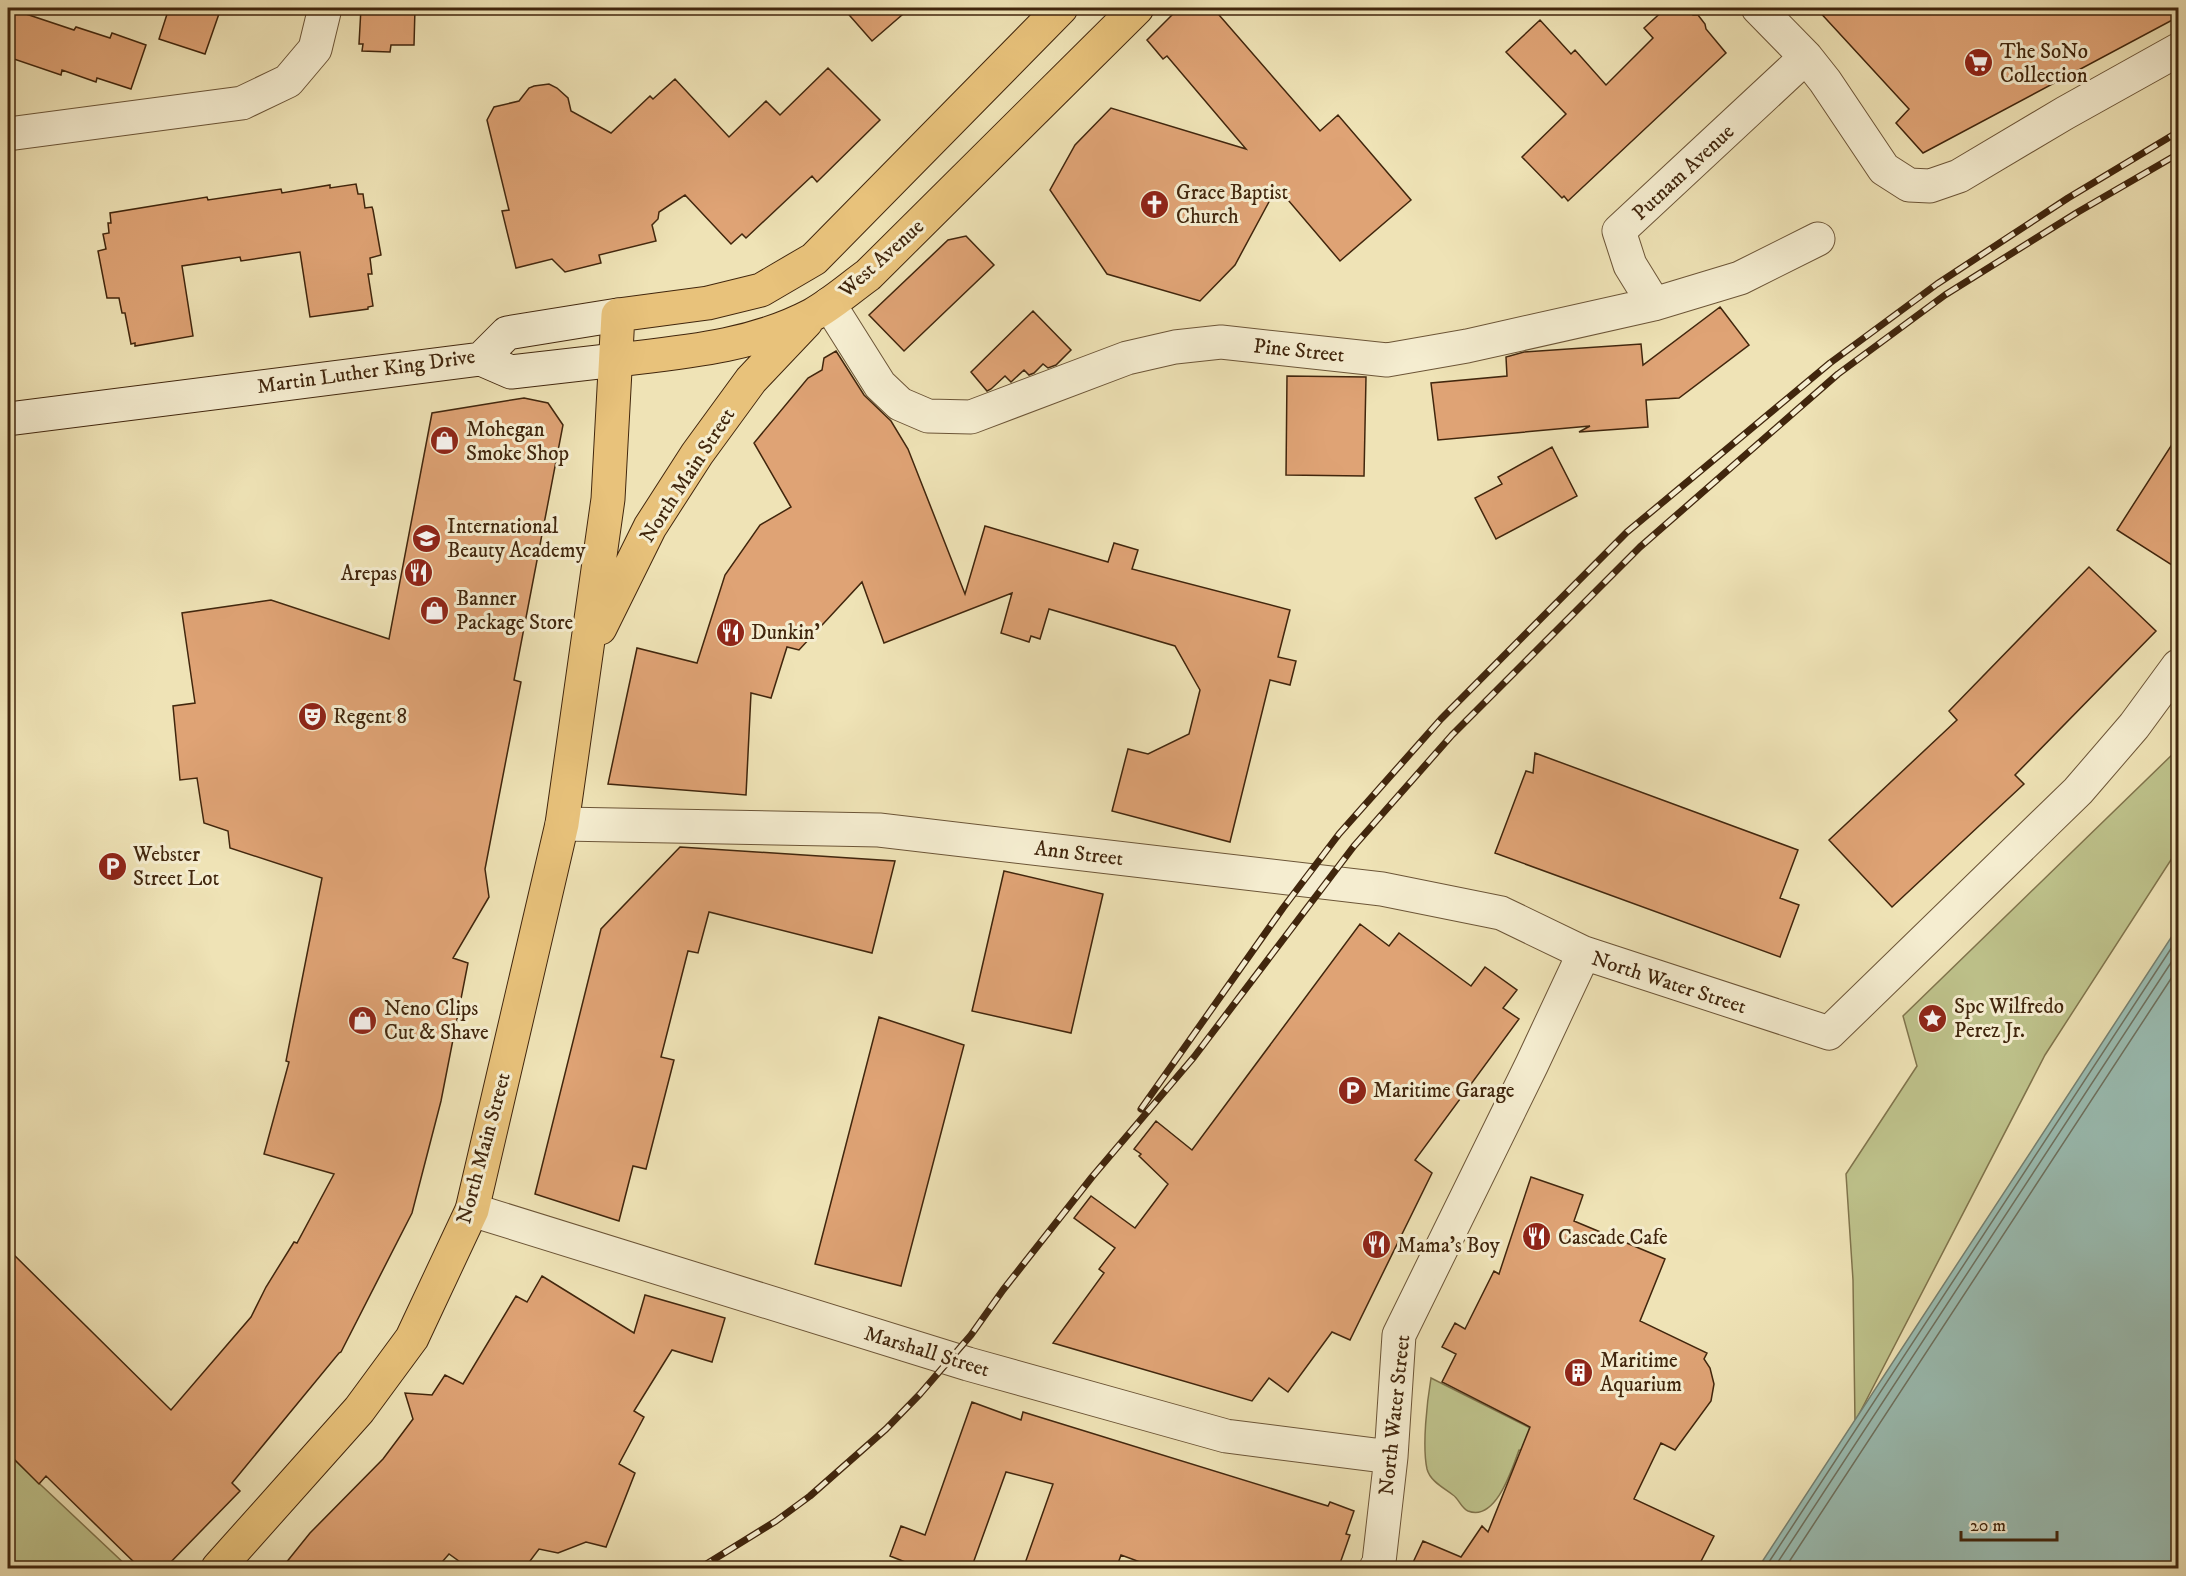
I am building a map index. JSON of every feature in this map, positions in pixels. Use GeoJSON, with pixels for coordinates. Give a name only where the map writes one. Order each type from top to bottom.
{"type":"FeatureCollection","features":[{"type":"Feature","properties":{"kind":"main road","name":"Martin Luther King Drive"},"geometry":{"type":"LineString","coordinates":[[618,315],[708,303],[761,290],[814,259],[1061,8]]}},
{"type":"Feature","properties":{"kind":"main road","name":"West Avenue"},"geometry":{"type":"LineString","coordinates":[[616,360],[716,348],[778,330],[821,309],[868,275],[1137,8]]}},
{"type":"Feature","properties":{"kind":"main road","name":"North Main Street"},"geometry":{"type":"LineString","coordinates":[[587,655],[650,527],[697,454],[751,380],[821,309]]}},
{"type":"Feature","properties":{"kind":"main road","name":"North Main Street"},"geometry":{"type":"LineString","coordinates":[[218,1569],[359,1410],[412,1338],[472,1210],[562,824],[609,499],[618,315]]}},
{"type":"Feature","properties":{"kind":"street"},"geometry":{"type":"LineString","coordinates":[[8,134],[243,104],[288,81],[315,49],[325,8]]}},
{"type":"Feature","properties":{"kind":"street"},"geometry":{"type":"LineString","coordinates":[[1758,8],[1806,57],[1825,81],[1884,169],[1909,185],[1930,186],[1959,176],[2178,50]]}},
{"type":"Feature","properties":{"kind":"street","name":"Putnam Avenue"},"geometry":{"type":"LineString","coordinates":[[1654,303],[1630,265],[1619,231],[1806,57]]}},
{"type":"Feature","properties":{"kind":"street","name":"Pine Street"},"geometry":{"type":"LineString","coordinates":[[821,309],[880,385],[900,404],[928,416],[971,417],[1126,358],[1175,347],[1221,342],[1387,360],[1467,346],[1654,303],[1740,278],[1818,239]]}},
{"type":"Feature","properties":{"kind":"street","name":"Martin Luther King Drive"},"geometry":{"type":"LineString","coordinates":[[8,418],[481,358],[507,333],[618,315]]}},
{"type":"Feature","properties":{"kind":"street","name":"West Avenue"},"geometry":{"type":"LineString","coordinates":[[481,358],[510,372],[616,360]]}},
{"type":"Feature","properties":{"kind":"street","name":"North Water Street"},"geometry":{"type":"LineString","coordinates":[[1376,1569],[1379,1562],[1390,1457],[1399,1335],[1584,953],[1829,1033],[2078,791],[2133,726],[2178,666]]}},
{"type":"Feature","properties":{"kind":"street","name":"Ann Street"},"geometry":{"type":"LineString","coordinates":[[562,824],[879,830],[1370,888],[1501,913],[1584,953]]}},
{"type":"Feature","properties":{"kind":"street","name":"Marshall Street"},"geometry":{"type":"LineString","coordinates":[[472,1210],[977,1367],[1226,1436],[1390,1457]]}},
{"type":"Feature","properties":{"kind":"green space"},"geometry":{"type":"Polygon","coordinates":[[[2178,749],[2178,849],[2045,1055],[1855,1422],[1853,1280],[1846,1174],[1917,1066],[1903,1016],[2178,749]]]}},
{"type":"Feature","properties":{"kind":"green space"},"geometry":{"type":"Polygon","coordinates":[[[1431,1378],[1532,1429],[1525,1451],[1519,1450],[1507,1481],[1495,1502],[1487,1509],[1478,1512],[1466,1510],[1455,1497],[1434,1481],[1427,1469],[1425,1436],[1431,1378]]]}},
{"type":"Feature","properties":{"kind":"green space"},"geometry":{"type":"Polygon","coordinates":[[[8,1454],[129,1568],[8,1568],[8,1454]]]}},
{"type":"Feature","properties":{"kind":"water"},"geometry":{"type":"Polygon","coordinates":[[[2178,927],[2178,1568],[1758,1568],[2178,927]]]}},
{"type":"Feature","properties":{"kind":"building"},"geometry":{"type":"Polygon","coordinates":[[[8,8],[74,30],[76,27],[110,38],[112,33],[146,45],[131,89],[97,78],[96,82],[62,70],[61,75],[8,57],[8,8]]]}},
{"type":"Feature","properties":{"kind":"building"},"geometry":{"type":"Polygon","coordinates":[[[169,8],[221,8],[205,54],[159,39],[169,8]]]}},
{"type":"Feature","properties":{"kind":"building"},"geometry":{"type":"Polygon","coordinates":[[[361,8],[415,8],[414,45],[391,45],[390,52],[362,51],[363,44],[359,44],[361,8]]]}},
{"type":"Feature","properties":{"kind":"building"},"geometry":{"type":"Polygon","coordinates":[[[843,8],[910,8],[872,41],[843,8]]]}},
{"type":"Feature","properties":{"kind":"building"},"geometry":{"type":"Polygon","coordinates":[[[1179,8],[1213,8],[1320,131],[1338,115],[1411,200],[1340,261],[1277,187],[1235,265],[1200,301],[1107,274],[1050,190],[1075,145],[1111,108],[1246,149],[1167,56],[1163,59],[1147,40],[1179,8]]]}},
{"type":"Feature","properties":{"kind":"building"},"geometry":{"type":"Polygon","coordinates":[[[1666,8],[1685,8],[1693,15],[1698,15],[1706,29],[1726,53],[1568,201],[1564,196],[1562,198],[1522,157],[1566,114],[1506,52],[1540,20],[1571,54],[1575,50],[1606,85],[1653,38],[1644,28],[1666,8]]]}},
{"type":"Feature","properties":{"kind":"building","name":"The SoNo Collection"},"geometry":{"type":"Polygon","coordinates":[[[1816,8],[2178,8],[2178,17],[1923,153],[1896,123],[1909,109],[1816,8]]]}},
{"type":"Feature","properties":{"kind":"building"},"geometry":{"type":"Polygon","coordinates":[[[828,68],[880,120],[817,182],[812,176],[746,238],[742,234],[731,244],[685,195],[659,212],[658,219],[652,225],[656,241],[599,255],[601,263],[565,272],[552,259],[516,268],[502,211],[509,210],[487,120],[494,107],[519,101],[529,88],[549,84],[568,98],[571,111],[611,133],[650,96],[653,99],[675,79],[729,137],[766,101],[780,115],[828,68]]]}},
{"type":"Feature","properties":{"kind":"building"},"geometry":{"type":"Polygon","coordinates":[[[356,184],[358,194],[363,194],[365,208],[372,207],[381,255],[370,258],[372,274],[368,274],[373,306],[368,309],[310,317],[300,252],[241,261],[240,257],[182,266],[193,336],[135,346],[135,343],[131,344],[125,313],[122,313],[119,298],[107,298],[98,251],[106,249],[103,234],[109,233],[110,213],[207,197],[208,200],[281,189],[282,193],[330,185],[330,188],[356,184]]]}},
{"type":"Feature","properties":{"kind":"building"},"geometry":{"type":"Polygon","coordinates":[[[966,236],[994,265],[904,351],[869,315],[948,240],[966,236]]]}},
{"type":"Feature","properties":{"kind":"building"},"geometry":{"type":"Polygon","coordinates":[[[1720,307],[1749,345],[1679,398],[1646,400],[1648,427],[1579,432],[1590,426],[1438,440],[1431,383],[1507,376],[1506,357],[1524,352],[1641,344],[1643,365],[1720,307]]]}},
{"type":"Feature","properties":{"kind":"building"},"geometry":{"type":"Polygon","coordinates":[[[1033,311],[1071,350],[1056,365],[1048,368],[1043,364],[1029,375],[1024,370],[1011,382],[1005,376],[987,391],[971,372],[1033,311]]]}},
{"type":"Feature","properties":{"kind":"building"},"geometry":{"type":"Polygon","coordinates":[[[836,351],[864,395],[891,421],[908,449],[965,594],[985,526],[1108,562],[1114,543],[1138,550],[1132,569],[1290,610],[1278,657],[1296,661],[1290,685],[1270,680],[1230,842],[1112,811],[1128,749],[1148,754],[1189,734],[1200,690],[1175,646],[1049,609],[1040,639],[1031,636],[1029,642],[1001,633],[1012,593],[884,643],[862,582],[799,650],[787,647],[771,698],[751,693],[746,795],[608,784],[637,648],[697,663],[725,575],[760,525],[791,507],[754,443],[808,378],[822,370],[824,358],[836,351]]]}},
{"type":"Feature","properties":{"kind":"building"},"geometry":{"type":"Polygon","coordinates":[[[1287,376],[1366,377],[1364,476],[1286,475],[1287,376]]]}},
{"type":"Feature","properties":{"kind":"building"},"geometry":{"type":"Polygon","coordinates":[[[524,398],[548,403],[563,425],[514,680],[521,682],[485,869],[489,897],[453,958],[468,963],[441,1101],[412,1213],[341,1352],[232,1483],[240,1491],[164,1569],[141,1569],[46,1476],[39,1484],[8,1453],[8,1249],[171,1410],[251,1317],[266,1287],[294,1242],[297,1243],[334,1174],[264,1154],[289,1062],[286,1061],[322,878],[230,848],[228,831],[204,823],[197,778],[180,780],[173,706],[195,703],[182,613],[271,600],[389,639],[432,413],[524,398]]]}},
{"type":"Feature","properties":{"kind":"building"},"geometry":{"type":"Polygon","coordinates":[[[2178,435],[2178,569],[2117,530],[2178,435]]]}},
{"type":"Feature","properties":{"kind":"building"},"geometry":{"type":"Polygon","coordinates":[[[1552,447],[1577,496],[1496,539],[1475,498],[1502,484],[1498,477],[1552,447]]]}},
{"type":"Feature","properties":{"kind":"building"},"geometry":{"type":"Polygon","coordinates":[[[2089,567],[2156,631],[2015,775],[2024,784],[1892,907],[1829,840],[1957,720],[1949,711],[2089,567]]]}},
{"type":"Feature","properties":{"kind":"building"},"geometry":{"type":"Polygon","coordinates":[[[1535,753],[1798,850],[1780,898],[1799,905],[1780,957],[1495,853],[1526,771],[1533,773],[1535,753]]]}},
{"type":"Feature","properties":{"kind":"building"},"geometry":{"type":"Polygon","coordinates":[[[680,847],[895,861],[872,953],[709,912],[698,953],[688,951],[661,1057],[674,1060],[646,1169],[633,1166],[619,1221],[535,1194],[601,929],[680,847]]]}},
{"type":"Feature","properties":{"kind":"building"},"geometry":{"type":"Polygon","coordinates":[[[1004,871],[1103,894],[1071,1033],[972,1011],[1004,871]]]}},
{"type":"Feature","properties":{"kind":"building","name":"Maritime Garage"},"geometry":{"type":"Polygon","coordinates":[[[1360,924],[1389,946],[1399,933],[1471,986],[1485,967],[1517,990],[1503,1008],[1519,1019],[1415,1160],[1432,1173],[1350,1340],[1332,1332],[1288,1392],[1269,1378],[1252,1401],[1053,1343],[1104,1273],[1099,1269],[1115,1248],[1074,1218],[1091,1196],[1135,1228],[1168,1184],[1134,1149],[1156,1121],[1192,1150],[1360,924]]]}},
{"type":"Feature","properties":{"kind":"building"},"geometry":{"type":"Polygon","coordinates":[[[879,1017],[964,1045],[901,1286],[815,1264],[879,1017]]]}},
{"type":"Feature","properties":{"kind":"building","name":"Maritime Aquarium"},"geometry":{"type":"Polygon","coordinates":[[[1531,1177],[1583,1195],[1574,1221],[1665,1259],[1640,1321],[1707,1353],[1704,1359],[1710,1368],[1714,1384],[1711,1401],[1675,1450],[1661,1443],[1634,1499],[1714,1536],[1697,1569],[1410,1569],[1423,1541],[1461,1557],[1482,1526],[1488,1532],[1530,1427],[1442,1382],[1456,1354],[1442,1347],[1455,1323],[1465,1329],[1494,1271],[1499,1274],[1531,1177]]]}},
{"type":"Feature","properties":{"kind":"building"},"geometry":{"type":"Polygon","coordinates":[[[542,1276],[634,1333],[645,1295],[725,1318],[712,1362],[672,1350],[634,1411],[644,1417],[619,1464],[635,1473],[606,1547],[586,1542],[558,1553],[539,1549],[524,1569],[470,1569],[449,1554],[436,1569],[281,1569],[310,1533],[383,1459],[413,1419],[405,1393],[432,1395],[445,1375],[463,1384],[516,1296],[527,1302],[542,1276]]]}},
{"type":"Feature","properties":{"kind":"building"},"geometry":{"type":"Polygon","coordinates":[[[972,1402],[1021,1420],[1023,1412],[1328,1506],[1330,1502],[1354,1511],[1346,1534],[1350,1535],[1338,1569],[1159,1569],[1121,1555],[1116,1569],[1095,1569],[1075,1562],[1072,1569],[1023,1569],[1053,1484],[1006,1472],[971,1569],[923,1569],[890,1556],[901,1526],[925,1535],[972,1402]]]}},
{"type":"Feature","properties":{"kind":"railway"},"geometry":{"type":"LineString","coordinates":[[1141,1109],[1283,908],[1339,834],[1441,719],[1627,532],[1830,363],[1937,284],[2068,198],[2178,132]]}},
{"type":"Feature","properties":{"kind":"railway"},"geometry":{"type":"LineString","coordinates":[[700,1568],[776,1521],[810,1496],[886,1429],[920,1394],[971,1335],[1003,1290],[1092,1177],[1194,1057],[1354,846],[1452,735],[1640,547],[1838,374],[1945,295],[2078,212],[2178,154]]}},
{"type":"Feature","properties":{"kind":"place","name":"The SoNo Collection"},"geometry":{"type":"Point","coordinates":[1979,63]}},
{"type":"Feature","properties":{"kind":"place","name":"Grace Baptist Church"},"geometry":{"type":"Point","coordinates":[1155,204]}},
{"type":"Feature","properties":{"kind":"place","name":"Mohegan Smoke Shop"},"geometry":{"type":"Point","coordinates":[445,441]}},
{"type":"Feature","properties":{"kind":"place","name":"International Beauty Academy"},"geometry":{"type":"Point","coordinates":[426,538]}},
{"type":"Feature","properties":{"kind":"place","name":"Arepas"},"geometry":{"type":"Point","coordinates":[418,573]}},
{"type":"Feature","properties":{"kind":"place","name":"Banner Package Store"},"geometry":{"type":"Point","coordinates":[435,610]}},
{"type":"Feature","properties":{"kind":"place","name":"Dunkin'"},"geometry":{"type":"Point","coordinates":[730,632]}},
{"type":"Feature","properties":{"kind":"place","name":"Regent 8"},"geometry":{"type":"Point","coordinates":[312,716]}},
{"type":"Feature","properties":{"kind":"place","name":"Webster Street Lot"},"geometry":{"type":"Point","coordinates":[112,866]}},
{"type":"Feature","properties":{"kind":"place","name":"Spc Wilfredo Perez Jr."},"geometry":{"type":"Point","coordinates":[1933,1018]}},
{"type":"Feature","properties":{"kind":"place","name":"Neno Clips Cut & Shave"},"geometry":{"type":"Point","coordinates":[363,1020]}},
{"type":"Feature","properties":{"kind":"place","name":"Maritime Garage"},"geometry":{"type":"Point","coordinates":[1352,1090]}},
{"type":"Feature","properties":{"kind":"place","name":"Cascade Cafe"},"geometry":{"type":"Point","coordinates":[1537,1237]}},
{"type":"Feature","properties":{"kind":"place","name":"Mama's Boy"},"geometry":{"type":"Point","coordinates":[1376,1245]}},
{"type":"Feature","properties":{"kind":"place","name":"Maritime Aquarium"},"geometry":{"type":"Point","coordinates":[1579,1372]}}]}
